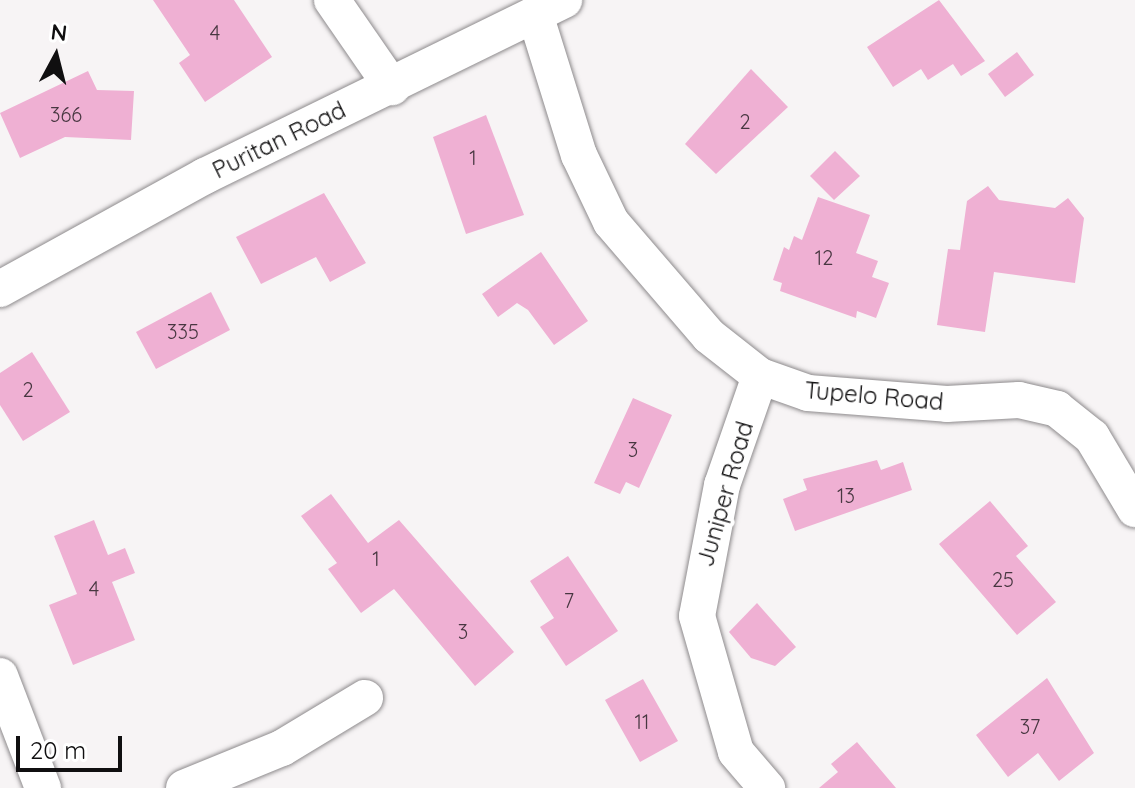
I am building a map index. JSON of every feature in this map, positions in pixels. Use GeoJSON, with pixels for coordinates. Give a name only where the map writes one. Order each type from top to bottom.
{"type":"FeatureCollection","features":[{"type":"Feature","properties":{"kind":"street"},"geometry":{"type":"LineString","coordinates":[[332,0],[392,87]]}},
{"type":"Feature","properties":{"kind":"street","name":"Puritan Road"},"geometry":{"type":"LineString","coordinates":[[0,289],[57,252],[549,7]]}},
{"type":"Feature","properties":{"kind":"street","name":"Tupelo Road"},"geometry":{"type":"LineString","coordinates":[[549,7],[579,155],[611,222],[709,336],[760,376],[848,398],[1019,400],[1057,409],[1092,437],[1135,509]]}},
{"type":"Feature","properties":{"kind":"street","name":"Juniper Road"},"geometry":{"type":"LineString","coordinates":[[760,376],[722,485],[697,616],[709,677],[736,752],[767,788]]}},
{"type":"Feature","properties":{"kind":"street"},"geometry":{"type":"LineString","coordinates":[[0,676],[43,788]]}},
{"type":"Feature","properties":{"kind":"street"},"geometry":{"type":"LineString","coordinates":[[184,788],[282,748],[365,698]]}},
{"type":"Feature","properties":{"kind":"building"},"geometry":{"type":"Polygon","coordinates":[[[153,0],[234,0],[272,57],[205,102],[179,63],[190,55],[153,0]]]}},
{"type":"Feature","properties":{"kind":"building"},"geometry":{"type":"Polygon","coordinates":[[[939,0],[985,61],[961,76],[953,64],[928,80],[921,69],[893,87],[867,47],[939,0]]]}},
{"type":"Feature","properties":{"kind":"building"},"geometry":{"type":"Polygon","coordinates":[[[1017,52],[1034,75],[1005,97],[988,74],[1017,52]]]}},
{"type":"Feature","properties":{"kind":"building"},"geometry":{"type":"Polygon","coordinates":[[[751,69],[788,107],[716,174],[685,144],[751,69]]]}},
{"type":"Feature","properties":{"kind":"building"},"geometry":{"type":"Polygon","coordinates":[[[88,71],[97,90],[134,91],[131,140],[65,137],[20,158],[0,113],[88,71]]]}},
{"type":"Feature","properties":{"kind":"building"},"geometry":{"type":"Polygon","coordinates":[[[486,115],[524,215],[466,234],[433,137],[486,115]]]}},
{"type":"Feature","properties":{"kind":"building"},"geometry":{"type":"Polygon","coordinates":[[[835,151],[860,176],[834,200],[810,176],[835,151]]]}},
{"type":"Feature","properties":{"kind":"building"},"geometry":{"type":"Polygon","coordinates":[[[988,186],[999,200],[1055,208],[1068,198],[1084,218],[1075,283],[994,272],[985,332],[937,325],[948,249],[960,250],[967,201],[988,186]]]}},
{"type":"Feature","properties":{"kind":"building"},"geometry":{"type":"Polygon","coordinates":[[[324,193],[366,263],[330,282],[316,257],[261,284],[236,237],[324,193]]]}},
{"type":"Feature","properties":{"kind":"building"},"geometry":{"type":"Polygon","coordinates":[[[818,197],[870,215],[856,253],[878,261],[872,277],[889,283],[876,318],[857,311],[856,318],[780,291],[782,283],[773,280],[784,247],[789,250],[794,236],[802,240],[818,197]]]}},
{"type":"Feature","properties":{"kind":"building"},"geometry":{"type":"Polygon","coordinates":[[[541,252],[588,321],[554,345],[528,310],[517,303],[498,317],[482,294],[541,252]]]}},
{"type":"Feature","properties":{"kind":"building"},"geometry":{"type":"Polygon","coordinates":[[[211,292],[230,330],[156,369],[136,332],[211,292]]]}},
{"type":"Feature","properties":{"kind":"building"},"geometry":{"type":"Polygon","coordinates":[[[32,352],[70,412],[23,441],[0,405],[0,373],[32,352]]]}},
{"type":"Feature","properties":{"kind":"building"},"geometry":{"type":"Polygon","coordinates":[[[633,398],[672,415],[639,488],[626,482],[620,494],[594,483],[633,398]]]}},
{"type":"Feature","properties":{"kind":"building"},"geometry":{"type":"Polygon","coordinates":[[[877,460],[881,470],[903,462],[912,490],[795,531],[783,499],[807,490],[803,479],[877,460]]]}},
{"type":"Feature","properties":{"kind":"building"},"geometry":{"type":"Polygon","coordinates":[[[331,494],[368,543],[399,520],[514,652],[475,686],[394,589],[361,613],[328,569],[337,563],[301,516],[331,494]]]}},
{"type":"Feature","properties":{"kind":"building"},"geometry":{"type":"Polygon","coordinates":[[[990,501],[1028,546],[1016,556],[1056,602],[1017,635],[939,544],[990,501]]]}},
{"type":"Feature","properties":{"kind":"building"},"geometry":{"type":"Polygon","coordinates":[[[94,520],[108,555],[125,548],[135,573],[112,582],[135,640],[73,665],[49,605],[77,594],[54,536],[94,520]]]}},
{"type":"Feature","properties":{"kind":"building"},"geometry":{"type":"Polygon","coordinates":[[[568,556],[618,631],[566,666],[540,627],[554,618],[530,581],[568,556]]]}},
{"type":"Feature","properties":{"kind":"building"},"geometry":{"type":"Polygon","coordinates":[[[757,603],[796,647],[775,666],[751,658],[729,632],[757,603]]]}},
{"type":"Feature","properties":{"kind":"building"},"geometry":{"type":"Polygon","coordinates":[[[1047,678],[1094,753],[1059,781],[1038,753],[1008,777],[976,735],[1047,678]]]}},
{"type":"Feature","properties":{"kind":"building"},"geometry":{"type":"Polygon","coordinates":[[[643,679],[678,741],[640,762],[605,700],[643,679]]]}},
{"type":"Feature","properties":{"kind":"building"},"geometry":{"type":"Polygon","coordinates":[[[857,742],[896,788],[819,788],[838,772],[831,764],[857,742]]]}}]}
